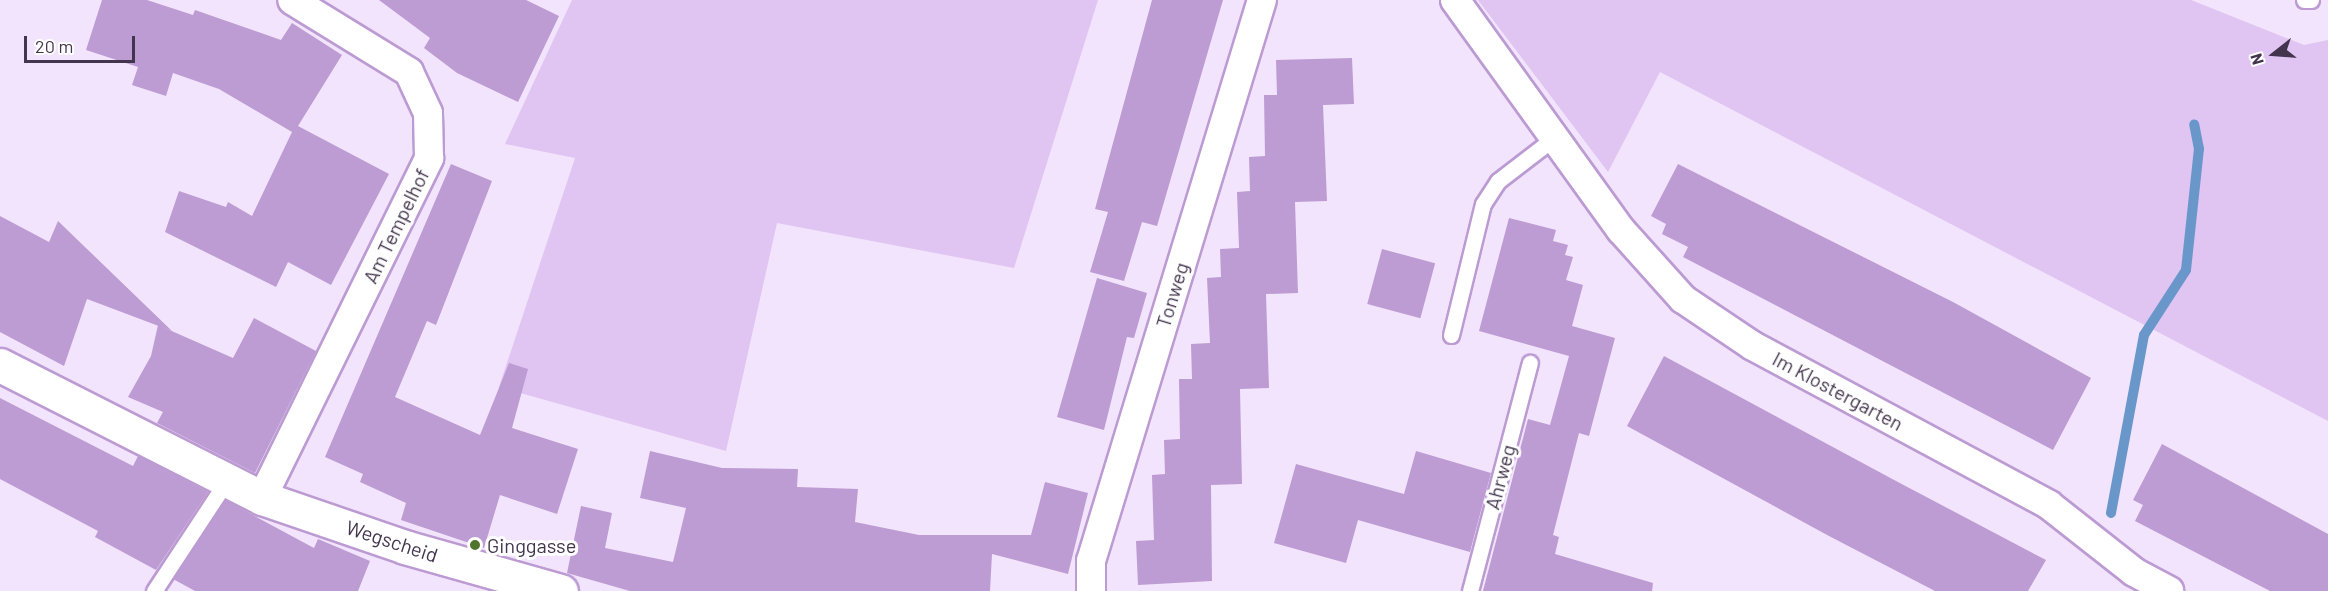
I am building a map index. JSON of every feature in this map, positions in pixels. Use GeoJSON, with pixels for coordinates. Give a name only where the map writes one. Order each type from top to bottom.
{"type":"FeatureCollection","features":[{"type":"Feature","properties":{"kind":"street","name":"Am Tempelhof"},"geometry":{"type":"LineString","coordinates":[[262,498],[429,158],[428,113],[409,72],[292,0]]}},
{"type":"Feature","properties":{"kind":"street","name":"Tonweg"},"geometry":{"type":"LineString","coordinates":[[1091,591],[1091,561],[1262,0]]}},
{"type":"Feature","properties":{"kind":"street","name":"Im Klostergarten"},"geometry":{"type":"LineString","coordinates":[[1455,0],[1621,230],[1683,299],[1754,346],[2049,505],[2134,572],[2169,591]]}},
{"type":"Feature","properties":{"kind":"street","name":"Wegscheid"},"geometry":{"type":"LineString","coordinates":[[0,365],[226,482],[262,498],[405,547],[561,591]]}},
{"type":"Feature","properties":{"kind":"lane"},"geometry":{"type":"LineString","coordinates":[[2304,0],[2311,0]]}},
{"type":"Feature","properties":{"kind":"lane"},"geometry":{"type":"LineString","coordinates":[[1451,335],[1483,204],[1498,181],[1554,138]]}},
{"type":"Feature","properties":{"kind":"lane","name":"Ahrweg"},"geometry":{"type":"LineString","coordinates":[[1470,591],[1530,363]]}},
{"type":"Feature","properties":{"kind":"lane"},"geometry":{"type":"LineString","coordinates":[[154,591],[226,482]]}},
{"type":"Feature","properties":{"kind":"shaded area"},"geometry":{"type":"Polygon","coordinates":[[[572,0],[1098,0],[1014,268],[777,223],[726,451],[499,387],[575,158],[505,144],[572,0]]]}},
{"type":"Feature","properties":{"kind":"shaded area"},"geometry":{"type":"Polygon","coordinates":[[[1478,0],[2191,0],[2304,45],[2328,40],[2328,421],[1660,72],[1608,172],[1478,0]]]}},
{"type":"Feature","properties":{"kind":"building"},"geometry":{"type":"Polygon","coordinates":[[[102,0],[147,0],[193,15],[195,10],[281,40],[292,23],[342,55],[298,126],[389,174],[331,285],[288,262],[276,287],[165,232],[179,191],[226,207],[228,202],[252,216],[292,132],[219,89],[173,73],[166,96],[132,85],[138,67],[86,50],[102,0]]]}},
{"type":"Feature","properties":{"kind":"building"},"geometry":{"type":"Polygon","coordinates":[[[379,0],[526,0],[559,16],[518,102],[457,73],[424,48],[430,38],[379,0]]]}},
{"type":"Feature","properties":{"kind":"building"},"geometry":{"type":"Polygon","coordinates":[[[1152,0],[1223,0],[1157,226],[1142,222],[1124,281],[1090,272],[1108,212],[1095,209],[1152,0]]]}},
{"type":"Feature","properties":{"kind":"building"},"geometry":{"type":"Polygon","coordinates":[[[1352,58],[1354,104],[1323,105],[1327,201],[1295,202],[1298,293],[1266,294],[1269,388],[1240,389],[1242,484],[1211,485],[1212,581],[1138,585],[1136,541],[1154,540],[1152,475],[1165,474],[1164,440],[1180,439],[1179,379],[1192,379],[1191,344],[1210,343],[1207,278],[1221,277],[1220,249],[1239,248],[1237,192],[1250,191],[1249,157],[1265,156],[1264,95],[1277,95],[1276,60],[1352,58]]]}},
{"type":"Feature","properties":{"kind":"building"},"geometry":{"type":"Polygon","coordinates":[[[451,164],[492,181],[436,325],[427,321],[395,397],[480,435],[509,363],[528,369],[512,428],[578,449],[557,514],[500,495],[484,548],[401,520],[406,503],[360,482],[363,474],[325,457],[451,164]]]}},
{"type":"Feature","properties":{"kind":"building"},"geometry":{"type":"Polygon","coordinates":[[[1678,164],[1953,302],[2091,378],[2053,450],[1683,257],[1688,247],[1662,234],[1666,224],[1651,216],[1678,164]]]}},
{"type":"Feature","properties":{"kind":"building"},"geometry":{"type":"Polygon","coordinates":[[[0,216],[49,242],[58,221],[172,331],[87,299],[64,366],[0,332],[0,216]]]}},
{"type":"Feature","properties":{"kind":"building"},"geometry":{"type":"Polygon","coordinates":[[[1509,218],[1556,230],[1553,241],[1568,245],[1565,255],[1573,257],[1566,280],[1583,285],[1572,326],[1615,338],[1589,436],[1579,433],[1553,535],[1559,537],[1555,554],[1653,583],[1652,591],[1483,591],[1528,419],[1550,425],[1569,356],[1479,331],[1509,218]]]}},
{"type":"Feature","properties":{"kind":"building"},"geometry":{"type":"Polygon","coordinates":[[[1382,249],[1435,263],[1420,318],[1367,304],[1382,249]]]}},
{"type":"Feature","properties":{"kind":"building"},"geometry":{"type":"Polygon","coordinates":[[[1097,278],[1147,293],[1134,338],[1127,337],[1104,430],[1057,417],[1097,278]]]}},
{"type":"Feature","properties":{"kind":"building"},"geometry":{"type":"Polygon","coordinates":[[[254,318],[316,351],[255,473],[157,423],[163,412],[128,397],[151,356],[158,325],[233,358],[254,318]]]}},
{"type":"Feature","properties":{"kind":"building"},"geometry":{"type":"Polygon","coordinates":[[[1664,356],[2046,560],[2028,591],[1935,591],[1627,426],[1664,356]]]}},
{"type":"Feature","properties":{"kind":"building"},"geometry":{"type":"Polygon","coordinates":[[[0,398],[133,466],[138,456],[208,492],[156,570],[95,537],[98,531],[0,479],[0,398]]]}},
{"type":"Feature","properties":{"kind":"building"},"geometry":{"type":"Polygon","coordinates":[[[2162,444],[2328,534],[2328,591],[2270,591],[2135,521],[2143,505],[2133,500],[2162,444]]]}},
{"type":"Feature","properties":{"kind":"building"},"geometry":{"type":"Polygon","coordinates":[[[650,451],[722,468],[798,469],[797,487],[858,489],[855,522],[919,535],[1031,535],[1045,482],[1088,493],[1068,574],[992,554],[990,591],[630,591],[567,573],[581,506],[612,513],[605,548],[673,562],[686,508],[640,498],[650,451]]]}},
{"type":"Feature","properties":{"kind":"building"},"geometry":{"type":"Polygon","coordinates":[[[1416,451],[1491,473],[1470,552],[1358,520],[1346,563],[1274,543],[1296,464],[1404,494],[1416,451]]]}},
{"type":"Feature","properties":{"kind":"building"},"geometry":{"type":"Polygon","coordinates":[[[225,500],[314,548],[318,539],[370,561],[358,591],[195,591],[173,579],[225,500]]]}},
{"type":"Feature","properties":{"kind":"waterway"},"geometry":{"type":"LineString","coordinates":[[2111,513],[2144,335],[2186,270],[2199,149],[2194,124]]}},
{"type":"Feature","properties":{"kind":"place","name":"Ginggasse"},"geometry":{"type":"Point","coordinates":[475,545]}}]}
